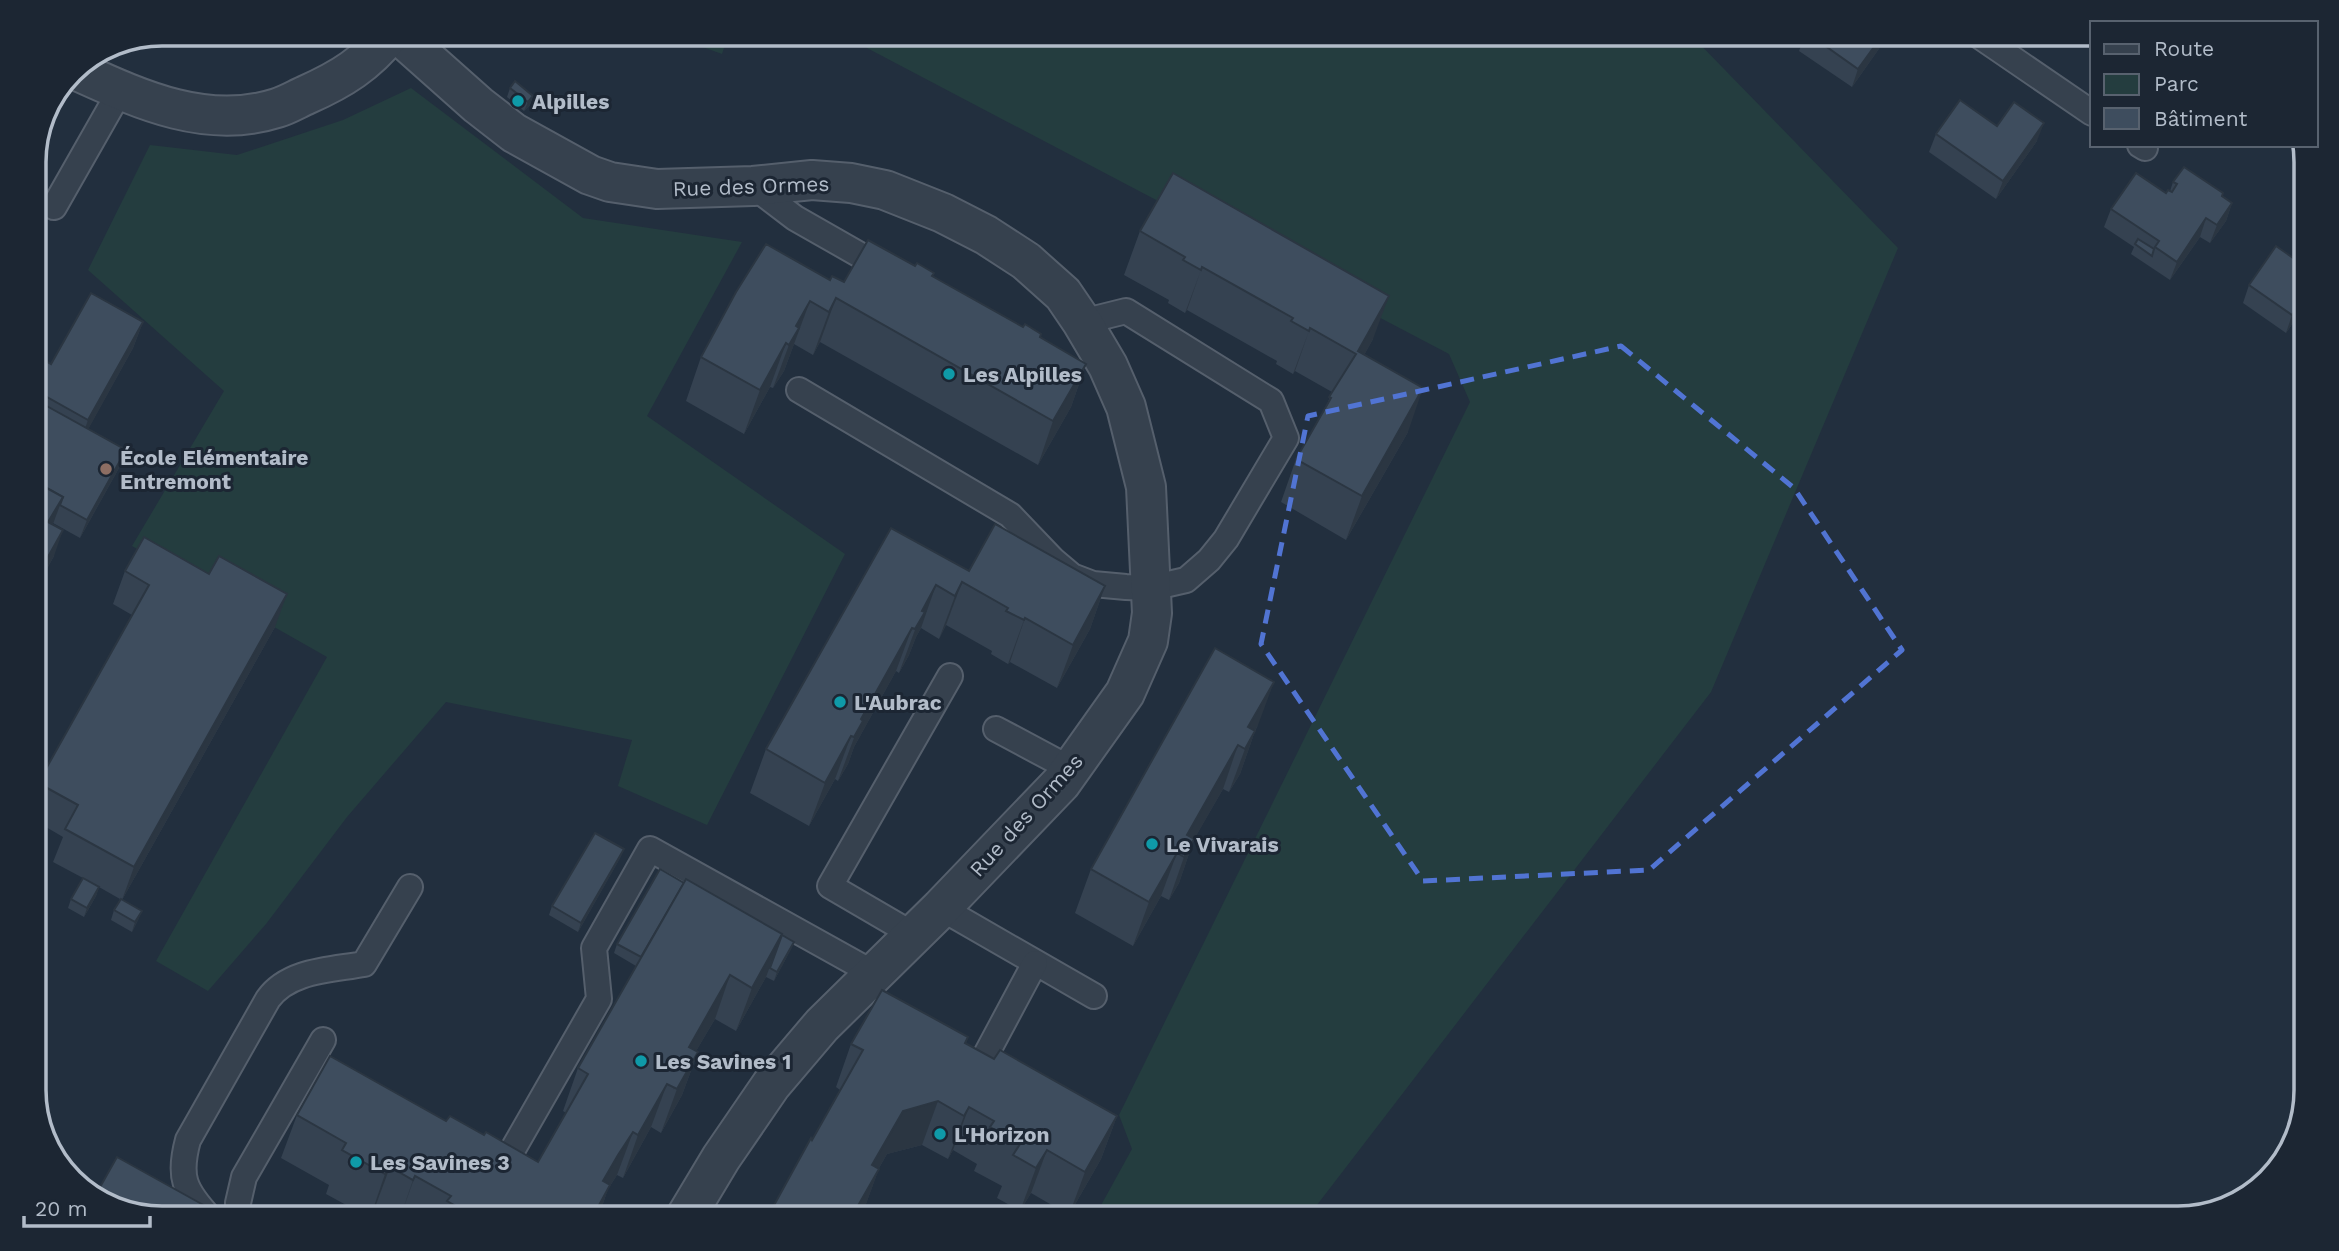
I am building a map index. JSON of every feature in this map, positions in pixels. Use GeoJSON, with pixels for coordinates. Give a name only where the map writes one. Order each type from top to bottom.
{"type":"FeatureCollection","features":[{"type":"Feature","properties":{"kind":"street"},"geometry":{"type":"LineString","coordinates":[[85,74],[146,102],[198,114],[236,116],[277,108],[339,80],[372,56],[380,46]]}},
{"type":"Feature","properties":{"kind":"street","name":"Rue des Ormes"},"geometry":{"type":"LineString","coordinates":[[412,46],[514,133],[590,175],[610,182],[657,189],[753,186],[812,180],[851,183],[885,190],[943,213],[986,235],[1026,261],[1063,294],[1082,323],[1097,370],[1126,407],[1146,487],[1152,613],[1148,641],[1125,693],[1061,783],[941,908],[822,1025],[771,1085],[692,1206]]}},
{"type":"Feature","properties":{"kind":"lane"},"geometry":{"type":"LineString","coordinates":[[1994,46],[2090,112]]}},
{"type":"Feature","properties":{"kind":"lane"},"geometry":{"type":"LineString","coordinates":[[54,207],[120,90]]}},
{"type":"Feature","properties":{"kind":"lane"},"geometry":{"type":"LineString","coordinates":[[753,186],[794,218],[903,279]]}},
{"type":"Feature","properties":{"kind":"lane"},"geometry":{"type":"LineString","coordinates":[[799,390],[1010,516],[1072,576],[1093,584],[1151,588],[1185,580],[1209,561],[1226,539],[1286,438],[1271,401],[1126,311],[1082,323]]}},
{"type":"Feature","properties":{"kind":"lane"},"geometry":{"type":"LineString","coordinates":[[914,934],[830,886],[950,676]]}},
{"type":"Feature","properties":{"kind":"lane"},"geometry":{"type":"LineString","coordinates":[[996,729],[1071,769]]}},
{"type":"Feature","properties":{"kind":"lane"},"geometry":{"type":"LineString","coordinates":[[478,1158],[501,1170],[598,999],[594,948],[650,849],[873,973]]}},
{"type":"Feature","properties":{"kind":"lane"},"geometry":{"type":"LineString","coordinates":[[199,1206],[183,1180],[182,1161],[188,1140],[268,999],[287,981],[306,974],[364,964],[410,887]]}},
{"type":"Feature","properties":{"kind":"lane"},"geometry":{"type":"LineString","coordinates":[[941,908],[1094,996]]}},
{"type":"Feature","properties":{"kind":"lane"},"geometry":{"type":"LineString","coordinates":[[974,1077],[1035,962]]}},
{"type":"Feature","properties":{"kind":"lane"},"geometry":{"type":"LineString","coordinates":[[238,1206],[244,1177],[323,1040]]}},
{"type":"Feature","properties":{"kind":"highlighted area"},"geometry":{"type":"Polygon","coordinates":[[[1621,346],[1794,488],[1902,650],[1649,870],[1423,881],[1261,644],[1308,416],[1621,346]]]}},
{"type":"Feature","properties":{"kind":"green space"},"geometry":{"type":"Polygon","coordinates":[[[700,46],[725,46],[722,54],[700,46]]]}},
{"type":"Feature","properties":{"kind":"green space"},"geometry":{"type":"Polygon","coordinates":[[[866,46],[1702,46],[1898,248],[1711,692],[1316,1206],[1101,1206],[1132,1149],[1119,1115],[1470,402],[1449,354],[866,46]]]}},
{"type":"Feature","properties":{"kind":"green space"},"geometry":{"type":"Polygon","coordinates":[[[411,88],[583,218],[742,242],[647,416],[845,554],[707,825],[618,786],[632,740],[446,702],[347,817],[266,924],[208,991],[156,961],[327,657],[132,546],[224,391],[88,270],[150,145],[237,155],[343,120],[411,88]]]}},
{"type":"Feature","properties":{"kind":"building"},"geometry":{"type":"Polygon","coordinates":[[[1825,46],[1875,46],[1858,69],[1825,46]]]}},
{"type":"Feature","properties":{"kind":"building"},"geometry":{"type":"Polygon","coordinates":[[[515,81],[533,96],[528,102],[510,88],[515,81]]]}},
{"type":"Feature","properties":{"kind":"building"},"geometry":{"type":"Polygon","coordinates":[[[1960,100],[1997,126],[2014,102],[2044,123],[2003,181],[1936,134],[1960,100]]]}},
{"type":"Feature","properties":{"kind":"building"},"geometry":{"type":"Polygon","coordinates":[[[2184,167],[2223,193],[2222,196],[2232,203],[2217,225],[2206,218],[2177,262],[2155,247],[2159,241],[2111,209],[2136,173],[2166,193],[2168,190],[2172,192],[2177,184],[2173,182],[2184,167]]]}},
{"type":"Feature","properties":{"kind":"building"},"geometry":{"type":"Polygon","coordinates":[[[1173,173],[1389,296],[1358,351],[1423,388],[1362,496],[1296,459],[1331,398],[1329,397],[1356,354],[1310,328],[1309,331],[1291,321],[1293,318],[1202,267],[1201,270],[1183,260],[1185,257],[1140,231],[1173,173]]]}},
{"type":"Feature","properties":{"kind":"building"},"geometry":{"type":"Polygon","coordinates":[[[2138,239],[2154,249],[2152,256],[2135,244],[2138,239]]]}},
{"type":"Feature","properties":{"kind":"building"},"geometry":{"type":"Polygon","coordinates":[[[868,240],[915,266],[917,263],[934,273],[932,276],[1023,327],[1025,324],[1041,334],[1040,337],[1086,364],[1053,421],[836,298],[829,312],[810,301],[796,326],[799,328],[789,345],[786,343],[760,390],[701,357],[766,244],[830,280],[832,276],[844,282],[868,240]]]}},
{"type":"Feature","properties":{"kind":"building"},"geometry":{"type":"Polygon","coordinates":[[[2276,246],[2293,258],[2293,313],[2292,315],[2249,285],[2276,246]]]}},
{"type":"Feature","properties":{"kind":"building"},"geometry":{"type":"Polygon","coordinates":[[[91,293],[143,322],[88,420],[46,397],[46,361],[51,364],[91,293]]]}},
{"type":"Feature","properties":{"kind":"building"},"geometry":{"type":"Polygon","coordinates":[[[46,406],[126,450],[87,520],[60,505],[63,497],[46,488],[46,406]]]}},
{"type":"Feature","properties":{"kind":"building"},"geometry":{"type":"Polygon","coordinates":[[[46,488],[63,497],[48,522],[63,530],[46,560],[46,488]]]}},
{"type":"Feature","properties":{"kind":"building"},"geometry":{"type":"Polygon","coordinates":[[[995,524],[1105,586],[1073,645],[1025,618],[1024,620],[1006,611],[1008,608],[962,582],[955,596],[936,585],[922,611],[925,612],[915,629],[912,628],[861,719],[863,721],[854,737],[851,736],[825,783],[766,749],[891,528],[969,571],[995,524]]]}},
{"type":"Feature","properties":{"kind":"building"},"geometry":{"type":"Polygon","coordinates":[[[144,537],[209,574],[219,556],[287,594],[134,867],[65,829],[78,805],[46,787],[46,769],[149,585],[125,571],[144,537]]]}},
{"type":"Feature","properties":{"kind":"building","name":"Le Vivarais"},"geometry":{"type":"Polygon","coordinates":[[[1215,648],[1274,682],[1248,727],[1255,731],[1245,749],[1238,745],[1187,835],[1194,839],[1184,857],[1177,853],[1149,902],[1091,869],[1215,648]]]}},
{"type":"Feature","properties":{"kind":"building"},"geometry":{"type":"Polygon","coordinates":[[[595,833],[624,849],[581,923],[552,906],[595,833]]]}},
{"type":"Feature","properties":{"kind":"building"},"geometry":{"type":"Polygon","coordinates":[[[660,869],[684,883],[641,957],[617,944],[660,869]]]}},
{"type":"Feature","properties":{"kind":"building"},"geometry":{"type":"Polygon","coordinates":[[[83,878],[99,887],[87,908],[71,899],[83,878]]]}},
{"type":"Feature","properties":{"kind":"building"},"geometry":{"type":"Polygon","coordinates":[[[686,879],[782,934],[752,988],[730,975],[689,1047],[698,1052],[677,1089],[667,1084],[638,1135],[633,1132],[603,1181],[610,1185],[599,1206],[456,1206],[447,1201],[451,1196],[415,1176],[413,1180],[390,1167],[385,1174],[342,1150],[346,1143],[297,1115],[330,1056],[446,1121],[450,1116],[484,1135],[486,1132],[538,1162],[588,1074],[578,1068],[686,879]]]}},
{"type":"Feature","properties":{"kind":"building"},"geometry":{"type":"Polygon","coordinates":[[[121,899],[142,911],[135,922],[114,910],[121,899]]]}},
{"type":"Feature","properties":{"kind":"building"},"geometry":{"type":"Polygon","coordinates":[[[782,935],[794,942],[777,972],[770,968],[782,935]]]}},
{"type":"Feature","properties":{"kind":"building"},"geometry":{"type":"Polygon","coordinates":[[[882,990],[968,1037],[965,1043],[994,1059],[1000,1050],[1117,1116],[1085,1172],[1047,1150],[1036,1168],[1013,1155],[1020,1144],[990,1127],[994,1121],[969,1107],[964,1116],[938,1101],[903,1111],[872,1165],[879,1169],[858,1206],[774,1206],[863,1050],[851,1044],[882,990]]]}},
{"type":"Feature","properties":{"kind":"building"},"geometry":{"type":"Polygon","coordinates":[[[117,1157],[205,1206],[139,1203],[110,1194],[100,1188],[117,1157]]]}},
{"type":"Feature","properties":{"kind":"place","name":"Alpilles"},"geometry":{"type":"Point","coordinates":[518,101]}},
{"type":"Feature","properties":{"kind":"place","name":"Les Alpilles"},"geometry":{"type":"Point","coordinates":[949,374]}},
{"type":"Feature","properties":{"kind":"place","name":"École Elémentaire Entremont"},"geometry":{"type":"Point","coordinates":[106,469]}},
{"type":"Feature","properties":{"kind":"place","name":"L'Aubrac"},"geometry":{"type":"Point","coordinates":[840,702]}},
{"type":"Feature","properties":{"kind":"place","name":"Le Vivarais"},"geometry":{"type":"Point","coordinates":[1152,844]}},
{"type":"Feature","properties":{"kind":"place","name":"Les Savines 1"},"geometry":{"type":"Point","coordinates":[641,1061]}},
{"type":"Feature","properties":{"kind":"place","name":"L'Horizon"},"geometry":{"type":"Point","coordinates":[940,1134]}},
{"type":"Feature","properties":{"kind":"place","name":"Les Savines 3"},"geometry":{"type":"Point","coordinates":[356,1162]}}]}
